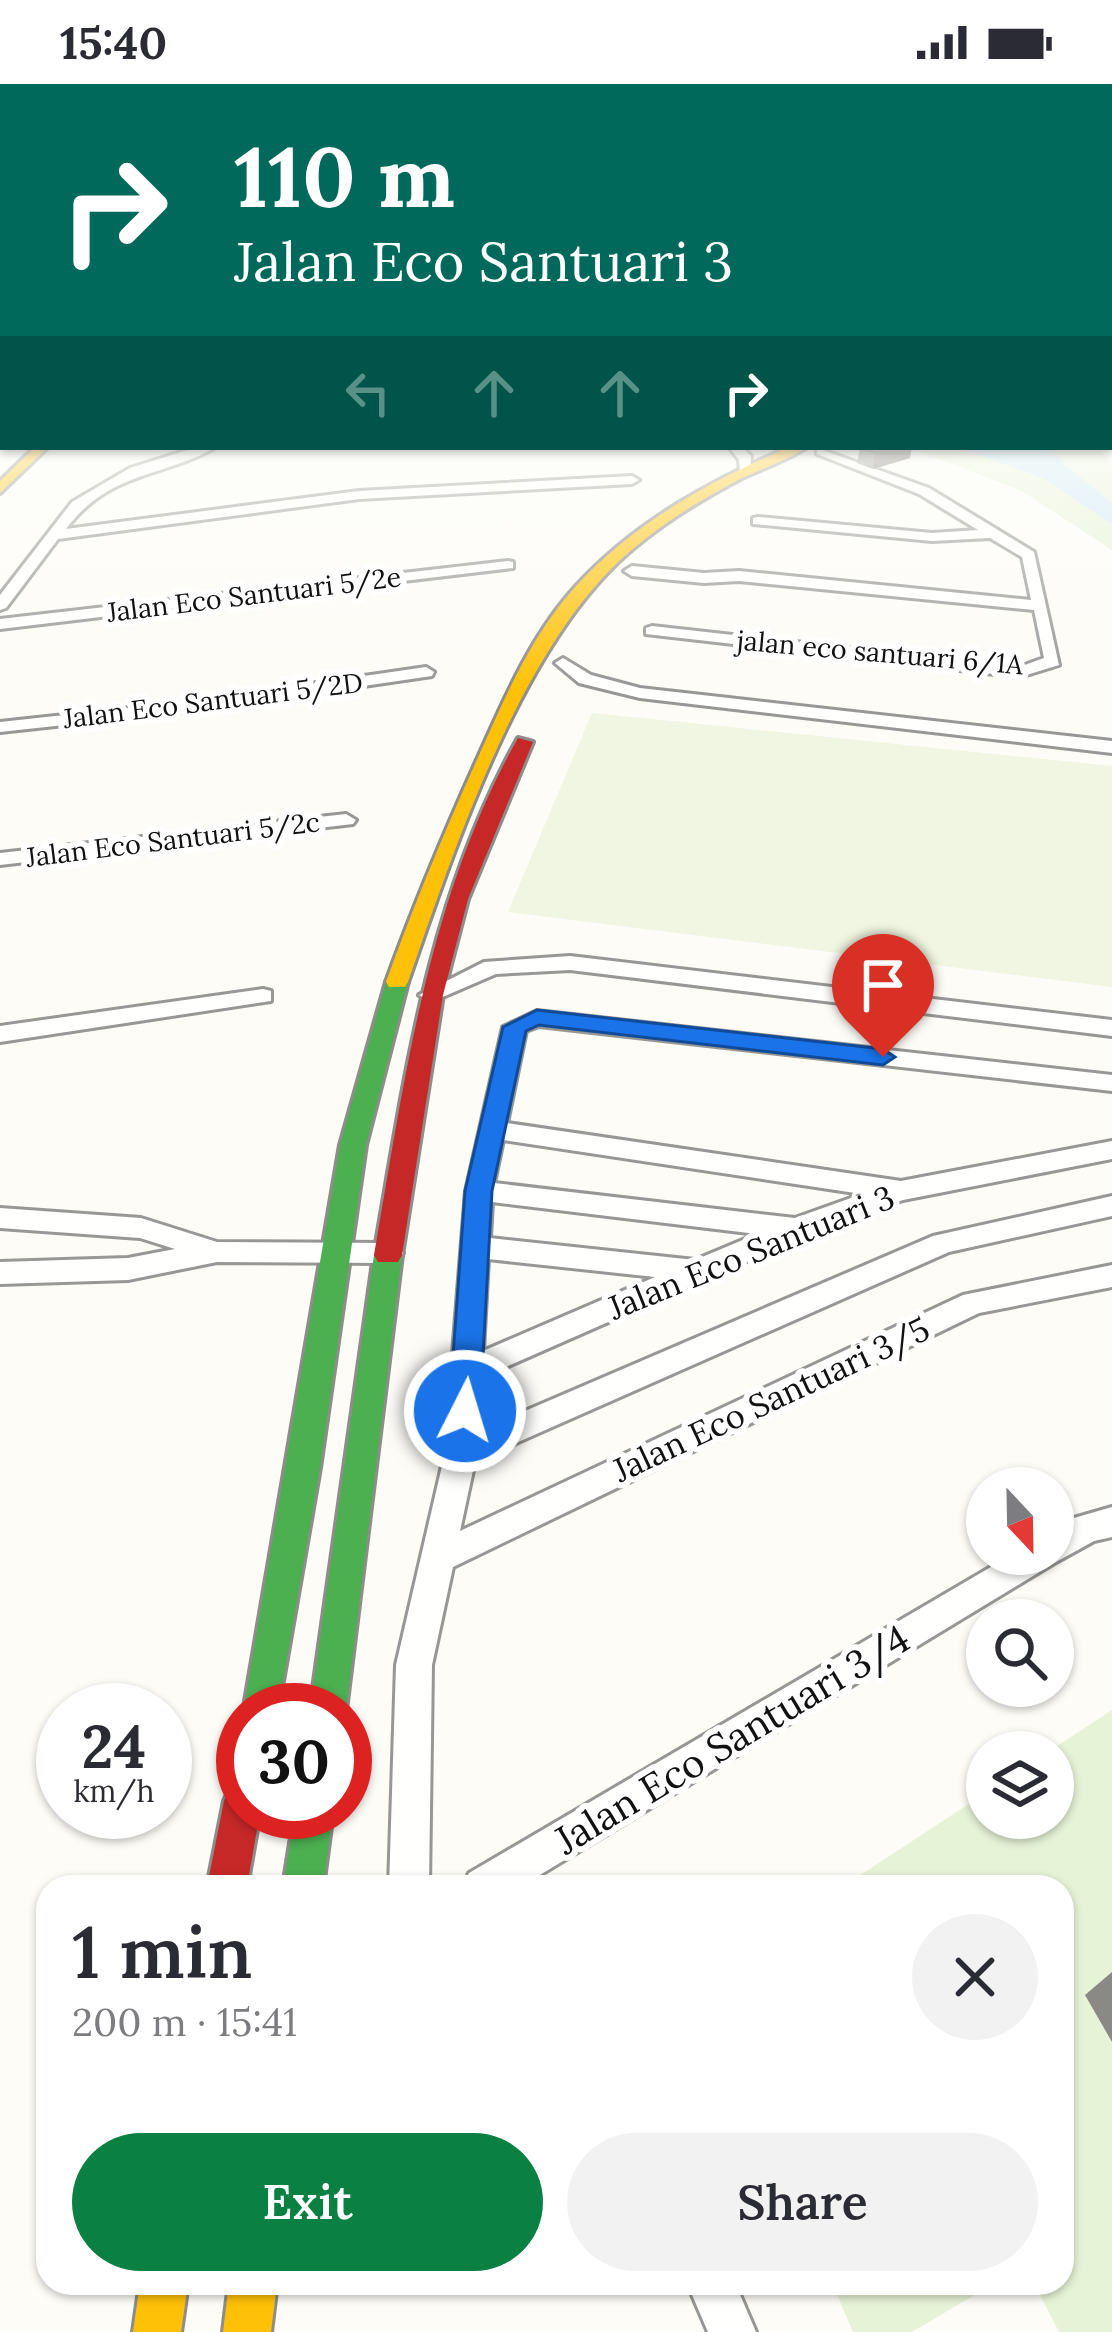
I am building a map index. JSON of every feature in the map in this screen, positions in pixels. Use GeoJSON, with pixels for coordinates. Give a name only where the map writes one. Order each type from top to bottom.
{"type":"FeatureCollection","features":[{"type":"Feature","properties":{"kind":"street"},"geometry":{"type":"LineString","coordinates":[[0,605],[77,505],[119,479]]}},
{"type":"Feature","properties":{"kind":"street"},"geometry":{"type":"LineString","coordinates":[[265,1683],[309,1436],[333,1252],[374,1054],[424,899],[509,710],[560,616],[607,567],[715,479]]}},
{"type":"Feature","properties":{"kind":"street"},"geometry":{"type":"LineString","coordinates":[[332,1683],[389,1253],[430,995],[458,899],[536,711],[587,619],[639,565],[725,499],[762,479]]}},
{"type":"Feature","properties":{"kind":"street","name":"jalan eco santuari 6/1A"},"geometry":{"type":"LineString","coordinates":[[652,631],[1020,672],[1053,661],[1029,555],[923,490],[896,479]]}},
{"type":"Feature","properties":{"kind":"street"},"geometry":{"type":"LineString","coordinates":[[55,535],[359,495],[632,480]]}},
{"type":"Feature","properties":{"kind":"street"},"geometry":{"type":"LineString","coordinates":[[758,521],[932,537],[994,532]]}},
{"type":"Feature","properties":{"kind":"street"},"geometry":{"type":"LineString","coordinates":[[639,565],[704,578],[739,576],[1041,606]]}},
{"type":"Feature","properties":{"kind":"street","name":"Jalan Eco Santuari 5/2e"},"geometry":{"type":"LineString","coordinates":[[0,624],[508,566]]}},
{"type":"Feature","properties":{"kind":"street"},"geometry":{"type":"LineString","coordinates":[[563,663],[585,679],[640,693],[1112,747]]}},
{"type":"Feature","properties":{"kind":"street","name":"Jalan Eco Santuari 5/2D"},"geometry":{"type":"LineString","coordinates":[[0,727],[193,706],[426,672]]}},
{"type":"Feature","properties":{"kind":"street","name":"Jalan Eco Santuari 5/2c"},"geometry":{"type":"LineString","coordinates":[[0,860],[66,856],[346,820]]}},
{"type":"Feature","properties":{"kind":"street"},"geometry":{"type":"LineString","coordinates":[[430,995],[492,967],[570,963],[1112,1028]]}},
{"type":"Feature","properties":{"kind":"street"},"geometry":{"type":"LineString","coordinates":[[0,1034],[263,995]]}},
{"type":"Feature","properties":{"kind":"street"},"geometry":{"type":"LineString","coordinates":[[409,1875],[414,1666],[461,1453],[478,1191],[515,1027],[537,1018],[1112,1083]]}},
{"type":"Feature","properties":{"kind":"street"},"geometry":{"type":"LineString","coordinates":[[492,1130],[899,1191]]}},
{"type":"Feature","properties":{"kind":"street","name":"Jalan Eco Santuari 3"},"geometry":{"type":"LineString","coordinates":[[469,1370],[796,1228],[899,1191],[1112,1150]]}},
{"type":"Feature","properties":{"kind":"street"},"geometry":{"type":"LineString","coordinates":[[478,1191],[796,1228]]}},
{"type":"Feature","properties":{"kind":"street"},"geometry":{"type":"LineString","coordinates":[[461,1453],[944,1243],[1112,1206]]}},
{"type":"Feature","properties":{"kind":"street"},"geometry":{"type":"LineString","coordinates":[[0,1218],[141,1228],[217,1252]]}},
{"type":"Feature","properties":{"kind":"street"},"geometry":{"type":"LineString","coordinates":[[476,1247],[700,1271]]}},
{"type":"Feature","properties":{"kind":"street"},"geometry":{"type":"LineString","coordinates":[[0,1273],[128,1269],[217,1252],[389,1253]]}},
{"type":"Feature","properties":{"kind":"street","name":"Jalan Eco Santuari 3/5"},"geometry":{"type":"LineString","coordinates":[[441,1556],[973,1304],[1112,1276]]}},
{"type":"Feature","properties":{"kind":"street"},"geometry":{"type":"LineString","coordinates":[[1074,1535],[1112,1522]]}},
{"type":"Feature","properties":{"kind":"street","name":"Jalan Eco Santuari 3/4"},"geometry":{"type":"LineString","coordinates":[[503,1875],[1008,1575]]}},
{"type":"Feature","properties":{"kind":"street"},"geometry":{"type":"LineString","coordinates":[[229,1875],[236,1839]]}},
{"type":"Feature","properties":{"kind":"street"},"geometry":{"type":"LineString","coordinates":[[305,1875],[310,1839]]}},
{"type":"Feature","properties":{"kind":"street"},"geometry":{"type":"LineString","coordinates":[[157,2332],[162,2295]]}},
{"type":"Feature","properties":{"kind":"street"},"geometry":{"type":"LineString","coordinates":[[247,2332],[252,2295]]}},
{"type":"Feature","properties":{"kind":"street"},"geometry":{"type":"LineString","coordinates":[[716,2295],[732,2332]]}},
{"type":"Feature","properties":{"kind":"green space"},"geometry":{"type":"Polygon","coordinates":[[[991,479],[1112,479],[1112,550],[1022,491],[991,479]]]}},
{"type":"Feature","properties":{"kind":"green space"},"geometry":{"type":"Polygon","coordinates":[[[592,713],[1112,766],[1112,987],[508,912],[592,713]]]}},
{"type":"Feature","properties":{"kind":"green space"},"geometry":{"type":"Polygon","coordinates":[[[1112,1710],[1112,2332],[1059,2332],[1040,2295],[1074,2295],[1074,1875],[860,1875],[966,1806],[966,1839],[1074,1839],[1074,1735],[1112,1710]]]}},
{"type":"Feature","properties":{"kind":"green space"},"geometry":{"type":"Polygon","coordinates":[[[837,2295],[975,2295],[912,2332],[853,2332],[837,2295]]]}},
{"type":"Feature","properties":{"kind":"water"},"geometry":{"type":"Polygon","coordinates":[[[1044,479],[1082,479],[1112,503],[1112,524],[1044,479]]]}},
{"type":"Feature","properties":{"kind":"traffic: fast"},"geometry":{"type":"LineString","coordinates":[[265,1683],[304,1468],[353,1145],[397,982]]}},
{"type":"Feature","properties":{"kind":"traffic: fast"},"geometry":{"type":"LineString","coordinates":[[332,1683],[388,1255]]}},
{"type":"Feature","properties":{"kind":"traffic: fast"},"geometry":{"type":"LineString","coordinates":[[305,1875],[310,1839]]}},
{"type":"Feature","properties":{"kind":"traffic: slow"},"geometry":{"type":"LineString","coordinates":[[0,489],[10,479]]}},
{"type":"Feature","properties":{"kind":"traffic: slow"},"geometry":{"type":"LineString","coordinates":[[397,982],[439,870],[506,716],[564,611],[627,546],[682,506],[731,479]]}},
{"type":"Feature","properties":{"kind":"traffic: slow"},"geometry":{"type":"LineString","coordinates":[[157,2332],[162,2295]]}},
{"type":"Feature","properties":{"kind":"traffic: slow"},"geometry":{"type":"LineString","coordinates":[[247,2332],[252,2295]]}},
{"type":"Feature","properties":{"kind":"traffic: jam"},"geometry":{"type":"LineString","coordinates":[[388,1255],[431,995],[457,899],[524,742]]}},
{"type":"Feature","properties":{"kind":"traffic: jam"},"geometry":{"type":"LineString","coordinates":[[229,1875],[236,1839]]}},
{"type":"Feature","properties":{"kind":"route"},"geometry":{"type":"LineString","coordinates":[[465,1411],[478,1191],[515,1027],[537,1018],[883,1057]]}}]}
